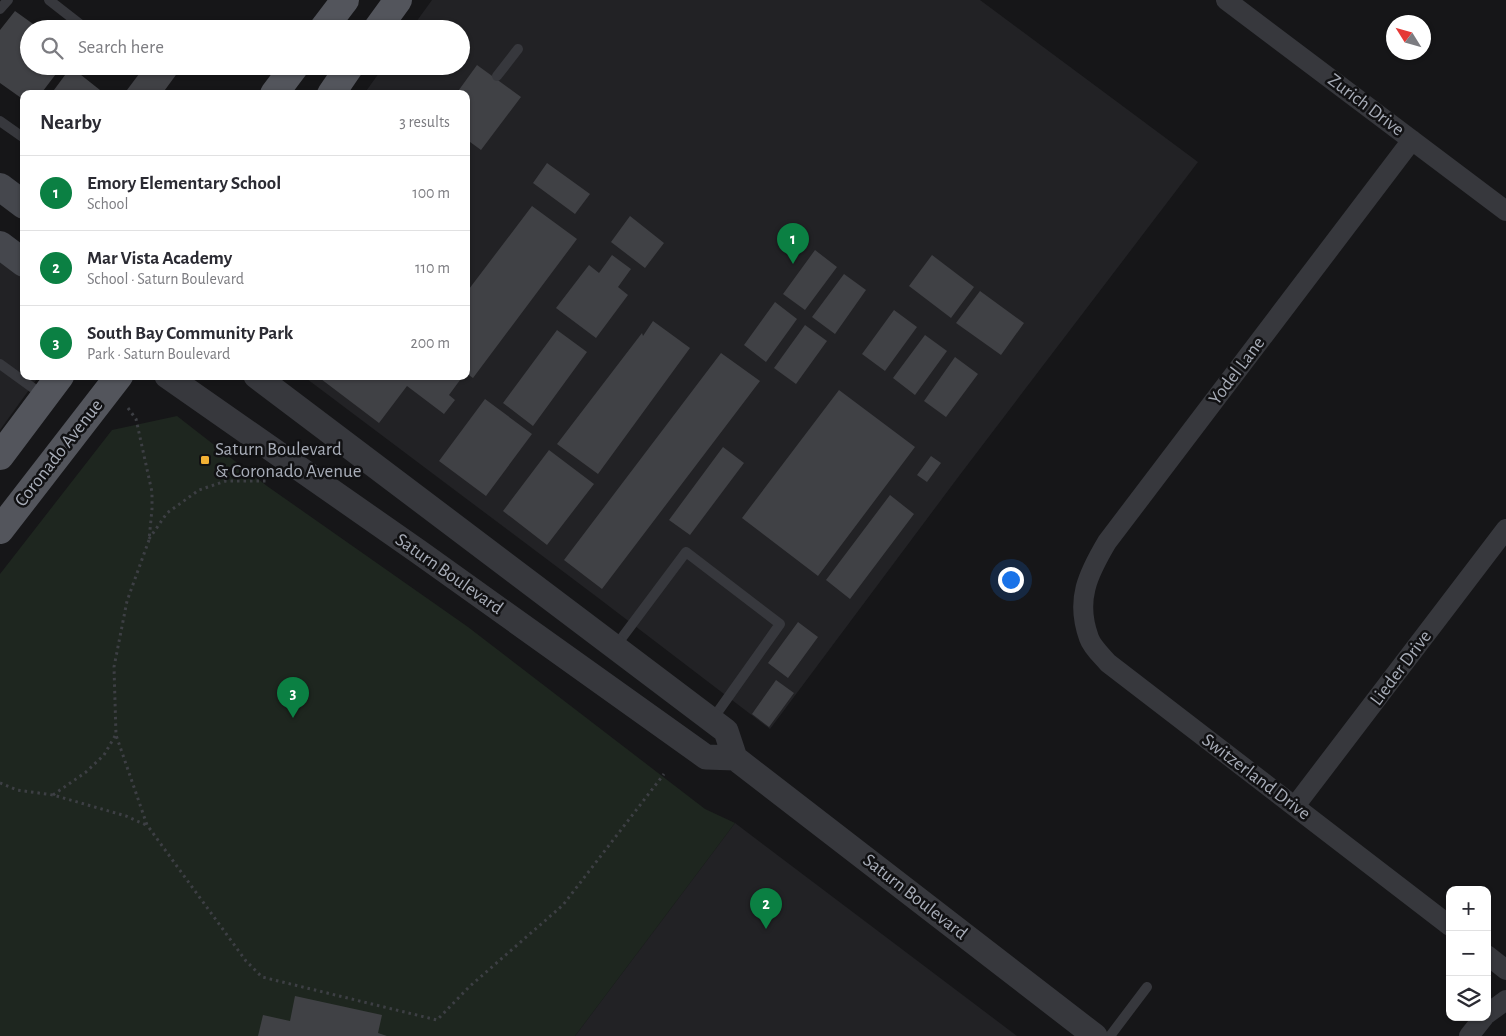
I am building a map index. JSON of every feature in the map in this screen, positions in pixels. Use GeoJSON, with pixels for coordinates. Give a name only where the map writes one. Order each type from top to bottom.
{"type":"FeatureCollection","features":[{"type":"Feature","properties":{"kind":"main road"},"geometry":{"type":"LineString","coordinates":[[330,20],[345,0]]}},
{"type":"Feature","properties":{"kind":"main road"},"geometry":{"type":"LineString","coordinates":[[384,20],[398,0]]}},
{"type":"Feature","properties":{"kind":"main road"},"geometry":{"type":"LineString","coordinates":[[277,90],[288,75]]}},
{"type":"Feature","properties":{"kind":"main road"},"geometry":{"type":"LineString","coordinates":[[334,90],[344,75]]}},
{"type":"Feature","properties":{"kind":"main road"},"geometry":{"type":"LineString","coordinates":[[0,187],[20,202]]}},
{"type":"Feature","properties":{"kind":"main road"},"geometry":{"type":"LineString","coordinates":[[0,245],[20,260]]}},
{"type":"Feature","properties":{"kind":"main road","name":"Coronado Avenue"},"geometry":{"type":"LineString","coordinates":[[0,530],[115,380]]}},
{"type":"Feature","properties":{"kind":"main road"},"geometry":{"type":"LineString","coordinates":[[0,456],[52,386]]}},
{"type":"Feature","properties":{"kind":"street","name":"Zurich Drive"},"geometry":{"type":"LineString","coordinates":[[1226,0],[1506,211]]}},
{"type":"Feature","properties":{"kind":"street","name":"Yodel Lane"},"geometry":{"type":"LineString","coordinates":[[1083,612],[1084,588],[1092,568],[1107,542],[1412,140]]}},
{"type":"Feature","properties":{"kind":"street","name":"Saturn Boulevard"},"geometry":{"type":"LineString","coordinates":[[173,380],[419,552],[706,757],[734,758]]}},
{"type":"Feature","properties":{"kind":"street","name":"Saturn Boulevard"},"geometry":{"type":"LineString","coordinates":[[261,380],[726,732],[734,758],[1095,1036]]}},
{"type":"Feature","properties":{"kind":"street","name":"Lieder Drive"},"geometry":{"type":"LineString","coordinates":[[1295,806],[1506,529]]}},
{"type":"Feature","properties":{"kind":"street","name":"Switzerland Drive"},"geometry":{"type":"LineString","coordinates":[[1083,612],[1089,640],[1108,664],[1446,923]]}},
{"type":"Feature","properties":{"kind":"street"},"geometry":{"type":"LineString","coordinates":[[1491,958],[1506,970]]}},
{"type":"Feature","properties":{"kind":"street"},"geometry":{"type":"LineString","coordinates":[[1491,1011],[1506,1000]]}},
{"type":"Feature","properties":{"kind":"street"},"geometry":{"type":"LineString","coordinates":[[1469,1036],[1481,1021]]}},
{"type":"Feature","properties":{"kind":"lane"},"geometry":{"type":"LineString","coordinates":[[0,9],[8,0]]}},
{"type":"Feature","properties":{"kind":"lane"},"geometry":{"type":"LineString","coordinates":[[49,0],[75,20]]}},
{"type":"Feature","properties":{"kind":"lane"},"geometry":{"type":"LineString","coordinates":[[497,76],[518,49]]}},
{"type":"Feature","properties":{"kind":"lane"},"geometry":{"type":"LineString","coordinates":[[0,121],[20,135]]}},
{"type":"Feature","properties":{"kind":"lane"},"geometry":{"type":"LineString","coordinates":[[0,364],[20,372]]}},
{"type":"Feature","properties":{"kind":"lane"},"geometry":{"type":"LineString","coordinates":[[38,380],[52,386]]}},
{"type":"Feature","properties":{"kind":"lane"},"geometry":{"type":"LineString","coordinates":[[615,647],[686,552],[780,624],[712,721]]}},
{"type":"Feature","properties":{"kind":"lane"},"geometry":{"type":"LineString","coordinates":[[1110,1036],[1147,986]]}},
{"type":"Feature","properties":{"kind":"path"},"geometry":{"type":"LineString","coordinates":[[128,408],[136,419],[152,492],[152,510],[149,540],[127,601],[114,667],[116,735],[147,825],[246,961],[262,977],[437,1020],[469,987],[563,905],[664,774]]}},
{"type":"Feature","properties":{"kind":"path"},"geometry":{"type":"LineString","coordinates":[[149,540],[167,514],[199,490],[226,481],[268,482]]}},
{"type":"Feature","properties":{"kind":"path"},"geometry":{"type":"LineString","coordinates":[[53,795],[86,772],[104,755],[116,735]]}},
{"type":"Feature","properties":{"kind":"path"},"geometry":{"type":"LineString","coordinates":[[0,783],[17,790],[53,795],[126,816],[147,825]]}},
{"type":"Feature","properties":{"kind":"shaded area"},"geometry":{"type":"Polygon","coordinates":[[[432,0],[980,0],[1198,162],[959,476],[770,729],[308,380],[470,380],[470,90],[367,90],[378,75],[470,75],[470,20],[418,20],[432,0]]]}},
{"type":"Feature","properties":{"kind":"shaded area"},"geometry":{"type":"Polygon","coordinates":[[[0,260],[20,275],[20,380],[36,380],[0,430],[0,260]]]}},
{"type":"Feature","properties":{"kind":"shaded area"},"geometry":{"type":"Polygon","coordinates":[[[177,416],[267,486],[468,627],[705,809],[735,823],[575,1036],[0,1036],[0,574],[112,430],[177,416]]]}},
{"type":"Feature","properties":{"kind":"shaded area"},"geometry":{"type":"Polygon","coordinates":[[[735,823],[1017,1036],[575,1036],[735,823]]]}},
{"type":"Feature","properties":{"kind":"building"},"geometry":{"type":"Polygon","coordinates":[[[15,11],[28,20],[20,20],[20,75],[55,75],[44,90],[20,90],[20,97],[0,83],[0,30],[15,11]]]}},
{"type":"Feature","properties":{"kind":"building"},"geometry":{"type":"Polygon","coordinates":[[[477,65],[521,97],[481,150],[470,142],[470,90],[459,90],[477,65]]]}},
{"type":"Feature","properties":{"kind":"building"},"geometry":{"type":"Polygon","coordinates":[[[65,75],[81,75],[100,90],[54,90],[65,75]]]}},
{"type":"Feature","properties":{"kind":"building"},"geometry":{"type":"Polygon","coordinates":[[[138,75],[176,75],[165,90],[127,90],[138,75]]]}},
{"type":"Feature","properties":{"kind":"building"},"geometry":{"type":"Polygon","coordinates":[[[547,163],[590,194],[575,214],[533,183],[547,163]]]}},
{"type":"Feature","properties":{"kind":"building"},"geometry":{"type":"Polygon","coordinates":[[[532,206],[577,239],[473,378],[470,376],[470,288],[532,206]]]}},
{"type":"Feature","properties":{"kind":"building"},"geometry":{"type":"Polygon","coordinates":[[[630,216],[664,243],[645,268],[611,242],[630,216]]]}},
{"type":"Feature","properties":{"kind":"building"},"geometry":{"type":"Polygon","coordinates":[[[815,250],[837,267],[805,310],[783,294],[815,250]]]}},
{"type":"Feature","properties":{"kind":"building"},"geometry":{"type":"Polygon","coordinates":[[[612,255],[631,269],[618,287],[628,295],[596,338],[556,308],[589,265],[599,273],[612,255]]]}},
{"type":"Feature","properties":{"kind":"building"},"geometry":{"type":"Polygon","coordinates":[[[932,255],[974,287],[951,318],[909,286],[932,255]]]}},
{"type":"Feature","properties":{"kind":"building"},"geometry":{"type":"Polygon","coordinates":[[[844,274],[866,290],[835,334],[812,317],[844,274]]]}},
{"type":"Feature","properties":{"kind":"building"},"geometry":{"type":"Polygon","coordinates":[[[980,291],[1024,323],[1001,355],[956,323],[980,291]]]}},
{"type":"Feature","properties":{"kind":"building"},"geometry":{"type":"Polygon","coordinates":[[[775,302],[797,319],[766,362],[744,345],[775,302]]]}},
{"type":"Feature","properties":{"kind":"building"},"geometry":{"type":"Polygon","coordinates":[[[894,310],[917,327],[885,371],[862,354],[894,310]]]}},
{"type":"Feature","properties":{"kind":"building"},"geometry":{"type":"Polygon","coordinates":[[[653,321],[690,348],[598,474],[557,444],[653,321]]]}},
{"type":"Feature","properties":{"kind":"building"},"geometry":{"type":"Polygon","coordinates":[[[805,325],[827,341],[796,384],[774,368],[805,325]]]}},
{"type":"Feature","properties":{"kind":"building"},"geometry":{"type":"Polygon","coordinates":[[[557,330],[587,352],[533,426],[503,403],[557,330]]]}},
{"type":"Feature","properties":{"kind":"building"},"geometry":{"type":"Polygon","coordinates":[[[925,335],[947,351],[915,395],[893,378],[925,335]]]}},
{"type":"Feature","properties":{"kind":"building"},"geometry":{"type":"Polygon","coordinates":[[[721,353],[760,381],[602,589],[564,560],[721,353]]]}},
{"type":"Feature","properties":{"kind":"building"},"geometry":{"type":"Polygon","coordinates":[[[955,357],[978,374],[946,417],[924,401],[955,357]]]}},
{"type":"Feature","properties":{"kind":"building"},"geometry":{"type":"Polygon","coordinates":[[[322,380],[460,380],[449,395],[455,400],[444,414],[407,386],[379,423],[322,380]]]}},
{"type":"Feature","properties":{"kind":"building"},"geometry":{"type":"Polygon","coordinates":[[[839,390],[915,447],[818,576],[742,518],[839,390]]]}},
{"type":"Feature","properties":{"kind":"building"},"geometry":{"type":"Polygon","coordinates":[[[485,399],[532,434],[486,496],[439,461],[485,399]]]}},
{"type":"Feature","properties":{"kind":"building"},"geometry":{"type":"Polygon","coordinates":[[[723,447],[744,463],[690,535],[669,520],[723,447]]]}},
{"type":"Feature","properties":{"kind":"building"},"geometry":{"type":"Polygon","coordinates":[[[549,450],[594,484],[547,545],[503,511],[549,450]]]}},
{"type":"Feature","properties":{"kind":"building"},"geometry":{"type":"Polygon","coordinates":[[[931,456],[941,463],[927,482],[917,475],[931,456]]]}},
{"type":"Feature","properties":{"kind":"building"},"geometry":{"type":"Polygon","coordinates":[[[890,495],[914,514],[850,599],[826,580],[890,495]]]}},
{"type":"Feature","properties":{"kind":"building"},"geometry":{"type":"Polygon","coordinates":[[[798,622],[818,637],[788,678],[768,663],[798,622]]]}},
{"type":"Feature","properties":{"kind":"building"},"geometry":{"type":"Polygon","coordinates":[[[776,680],[794,693],[769,727],[752,714],[776,680]]]}},
{"type":"Feature","properties":{"kind":"building"},"geometry":{"type":"Polygon","coordinates":[[[295,996],[382,1015],[378,1033],[387,1036],[258,1036],[263,1015],[290,1021],[295,996]]]}},
{"type":"Feature","properties":{"kind":"place","name":"Emory Elementary School"},"geometry":{"type":"Point","coordinates":[793,264]}},
{"type":"Feature","properties":{"kind":"place","name":"Saturn Boulevard & Coronado Avenue"},"geometry":{"type":"Point","coordinates":[205,460]}},
{"type":"Feature","properties":{"kind":"place","name":"South Bay Community Park"},"geometry":{"type":"Point","coordinates":[293,718]}},
{"type":"Feature","properties":{"kind":"place","name":"Mar Vista Academy"},"geometry":{"type":"Point","coordinates":[766,929]}}]}
